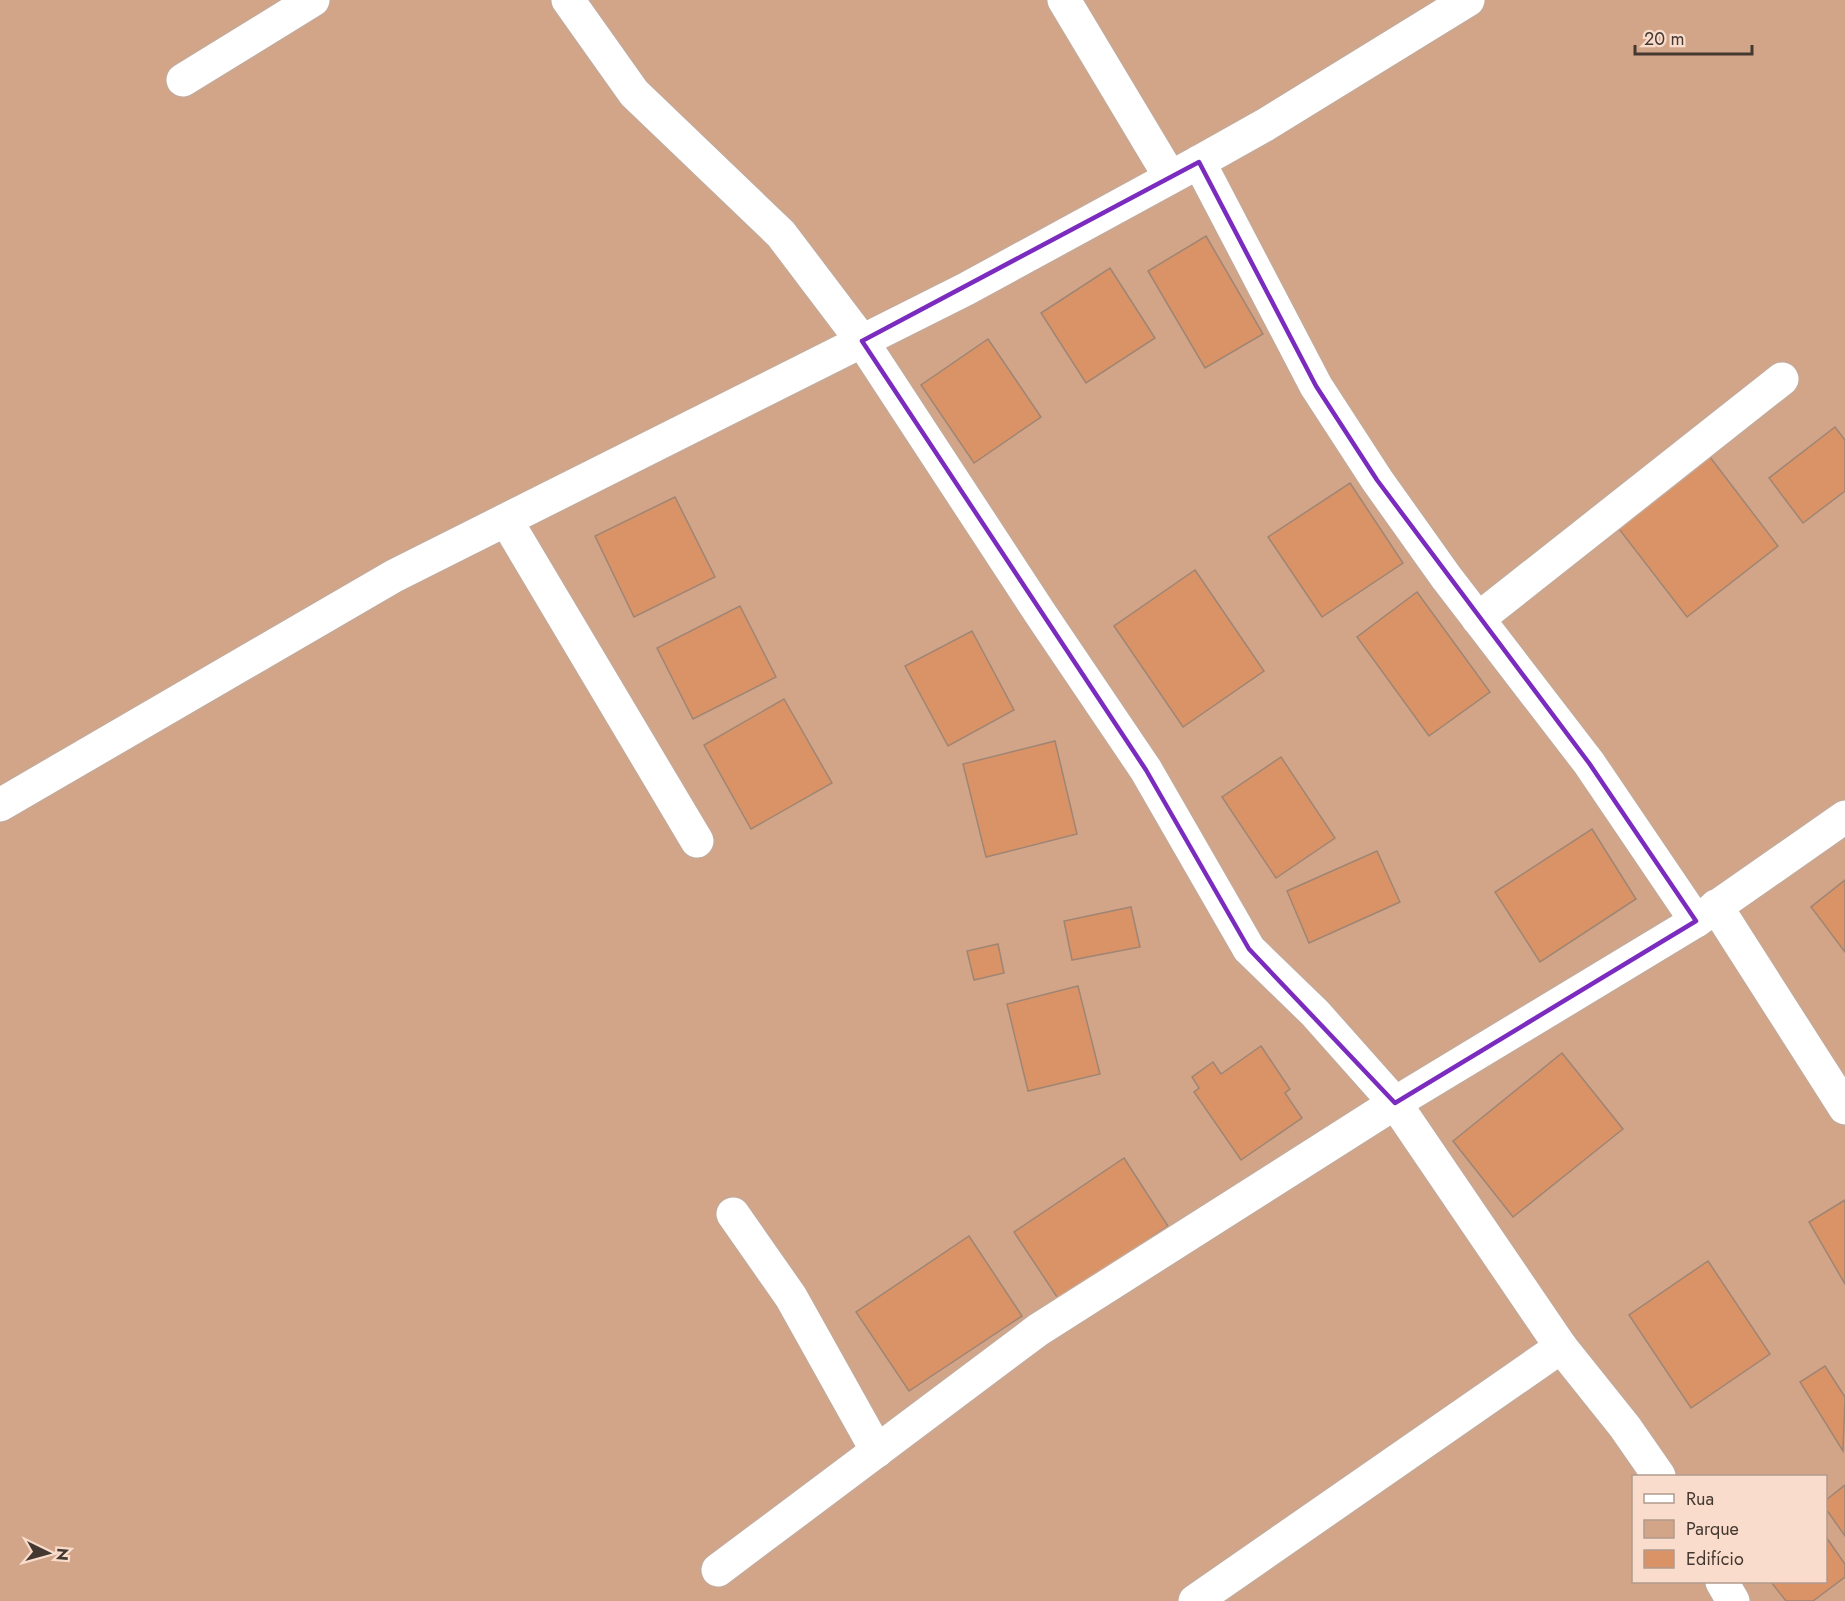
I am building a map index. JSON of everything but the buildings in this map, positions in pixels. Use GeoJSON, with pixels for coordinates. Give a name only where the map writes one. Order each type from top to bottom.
{"type":"FeatureCollection","features":[{"type":"Feature","properties":{"kind":"street"},"geometry":{"type":"LineString","coordinates":[[183,80],[313,0]]}},
{"type":"Feature","properties":{"kind":"street"},"geometry":{"type":"LineString","coordinates":[[568,0],[634,93],[782,234],[862,341],[1040,614],[1146,770],[1249,949],[1315,1013],[1395,1103],[1561,1347],[1625,1427],[1658,1475]]}},
{"type":"Feature","properties":{"kind":"street"},"geometry":{"type":"LineString","coordinates":[[1065,0],[1170,177]]}},
{"type":"Feature","properties":{"kind":"street"},"geometry":{"type":"LineString","coordinates":[[0,806],[394,576],[966,289],[1198,162],[1265,125],[1468,0]]}},
{"type":"Feature","properties":{"kind":"street"},"geometry":{"type":"LineString","coordinates":[[1198,162],[1316,386],[1377,480],[1478,619],[1706,913],[1845,1108]]}},
{"type":"Feature","properties":{"kind":"street"},"geometry":{"type":"LineString","coordinates":[[1478,619],[1782,379]]}},
{"type":"Feature","properties":{"kind":"street"},"geometry":{"type":"LineString","coordinates":[[506,520],[697,841]]}},
{"type":"Feature","properties":{"kind":"street"},"geometry":{"type":"LineString","coordinates":[[718,1570],[1038,1330],[1395,1103],[1706,913],[1845,817]]}},
{"type":"Feature","properties":{"kind":"street"},"geometry":{"type":"LineString","coordinates":[[733,1214],[791,1297],[877,1451]]}},
{"type":"Feature","properties":{"kind":"street"},"geometry":{"type":"LineString","coordinates":[[1195,1601],[1561,1347]]}},
{"type":"Feature","properties":{"kind":"street"},"geometry":{"type":"LineString","coordinates":[[1723,1583],[1733,1601]]}},
{"type":"Feature","properties":{"kind":"highlighted area"},"geometry":{"type":"Polygon","coordinates":[[[1199,162],[1316,386],[1377,480],[1589,763],[1696,921],[1395,1103],[1249,949],[1146,770],[862,341],[1199,162]]]}},
{"type":"Feature","properties":{"kind":"green space"},"geometry":{"type":"Polygon","coordinates":[[[0,0],[1845,0],[1845,1601],[0,1601],[0,0]]]}}]}
